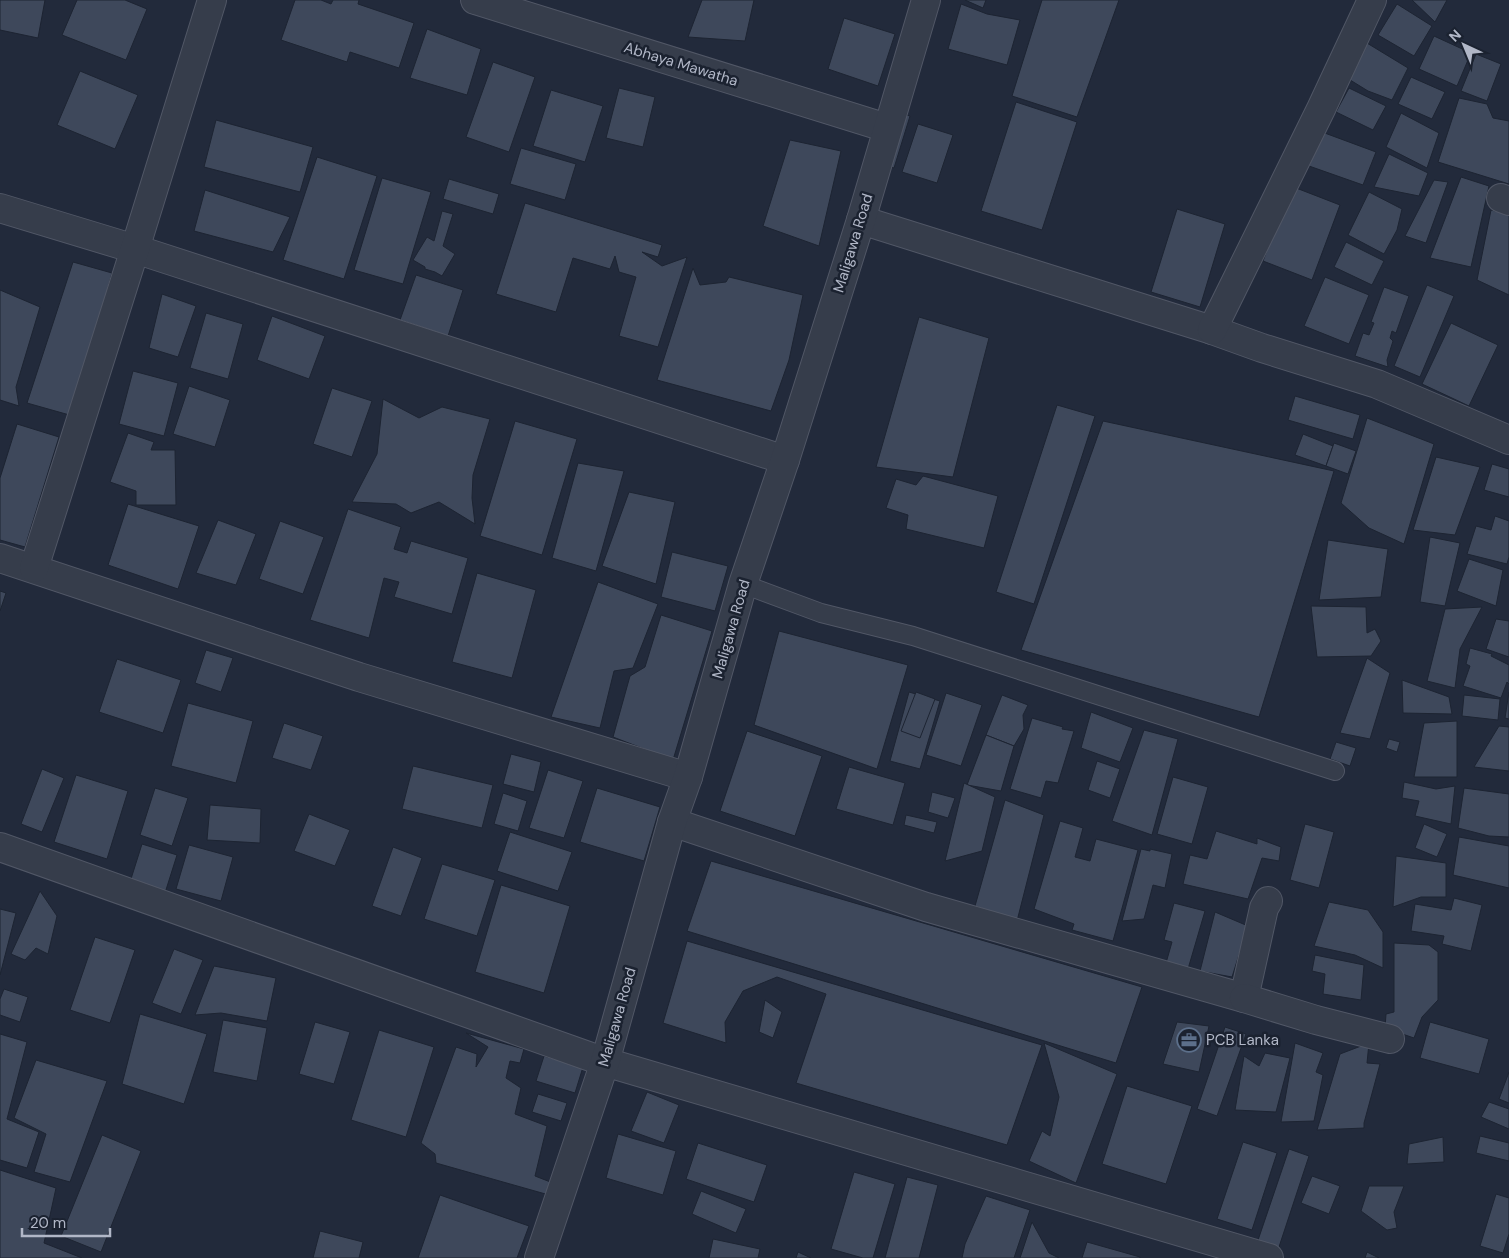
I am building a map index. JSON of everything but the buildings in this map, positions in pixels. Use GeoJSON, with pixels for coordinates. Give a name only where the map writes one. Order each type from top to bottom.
{"type":"FeatureCollection","features":[{"type":"Feature","properties":{"kind":"street"},"geometry":{"type":"LineString","coordinates":[[34,568],[212,0]]}},
{"type":"Feature","properties":{"kind":"street","name":"Abhaya Mawatha"},"geometry":{"type":"LineString","coordinates":[[475,0],[887,128]]}},
{"type":"Feature","properties":{"kind":"street","name":"Maligawa Road"},"geometry":{"type":"LineString","coordinates":[[539,1258],[605,1062],[672,822],[688,777],[743,584],[785,460],[926,0]]}},
{"type":"Feature","properties":{"kind":"street"},"geometry":{"type":"LineString","coordinates":[[1212,330],[1321,109],[1372,0]]}},
{"type":"Feature","properties":{"kind":"street"},"geometry":{"type":"LineString","coordinates":[[0,208],[135,249],[785,460]]}},
{"type":"Feature","properties":{"kind":"street"},"geometry":{"type":"LineString","coordinates":[[860,220],[1212,330],[1262,348],[1377,384],[1509,440]]}},
{"type":"Feature","properties":{"kind":"street"},"geometry":{"type":"LineString","coordinates":[[0,558],[359,677],[688,777]]}},
{"type":"Feature","properties":{"kind":"street"},"geometry":{"type":"LineString","coordinates":[[672,822],[926,906],[1316,1020],[1390,1039]]}},
{"type":"Feature","properties":{"kind":"street"},"geometry":{"type":"LineString","coordinates":[[0,847],[605,1062],[1269,1258]]}},
{"type":"Feature","properties":{"kind":"street"},"geometry":{"type":"LineString","coordinates":[[1244,998],[1264,908],[1268,901]]}},
{"type":"Feature","properties":{"kind":"lane"},"geometry":{"type":"LineString","coordinates":[[743,584],[821,613],[913,636],[1335,770]]}},
{"type":"Feature","properties":{"kind":"place","name":"PCB Lanka"},"geometry":{"type":"Point","coordinates":[1189,1040]}}]}
